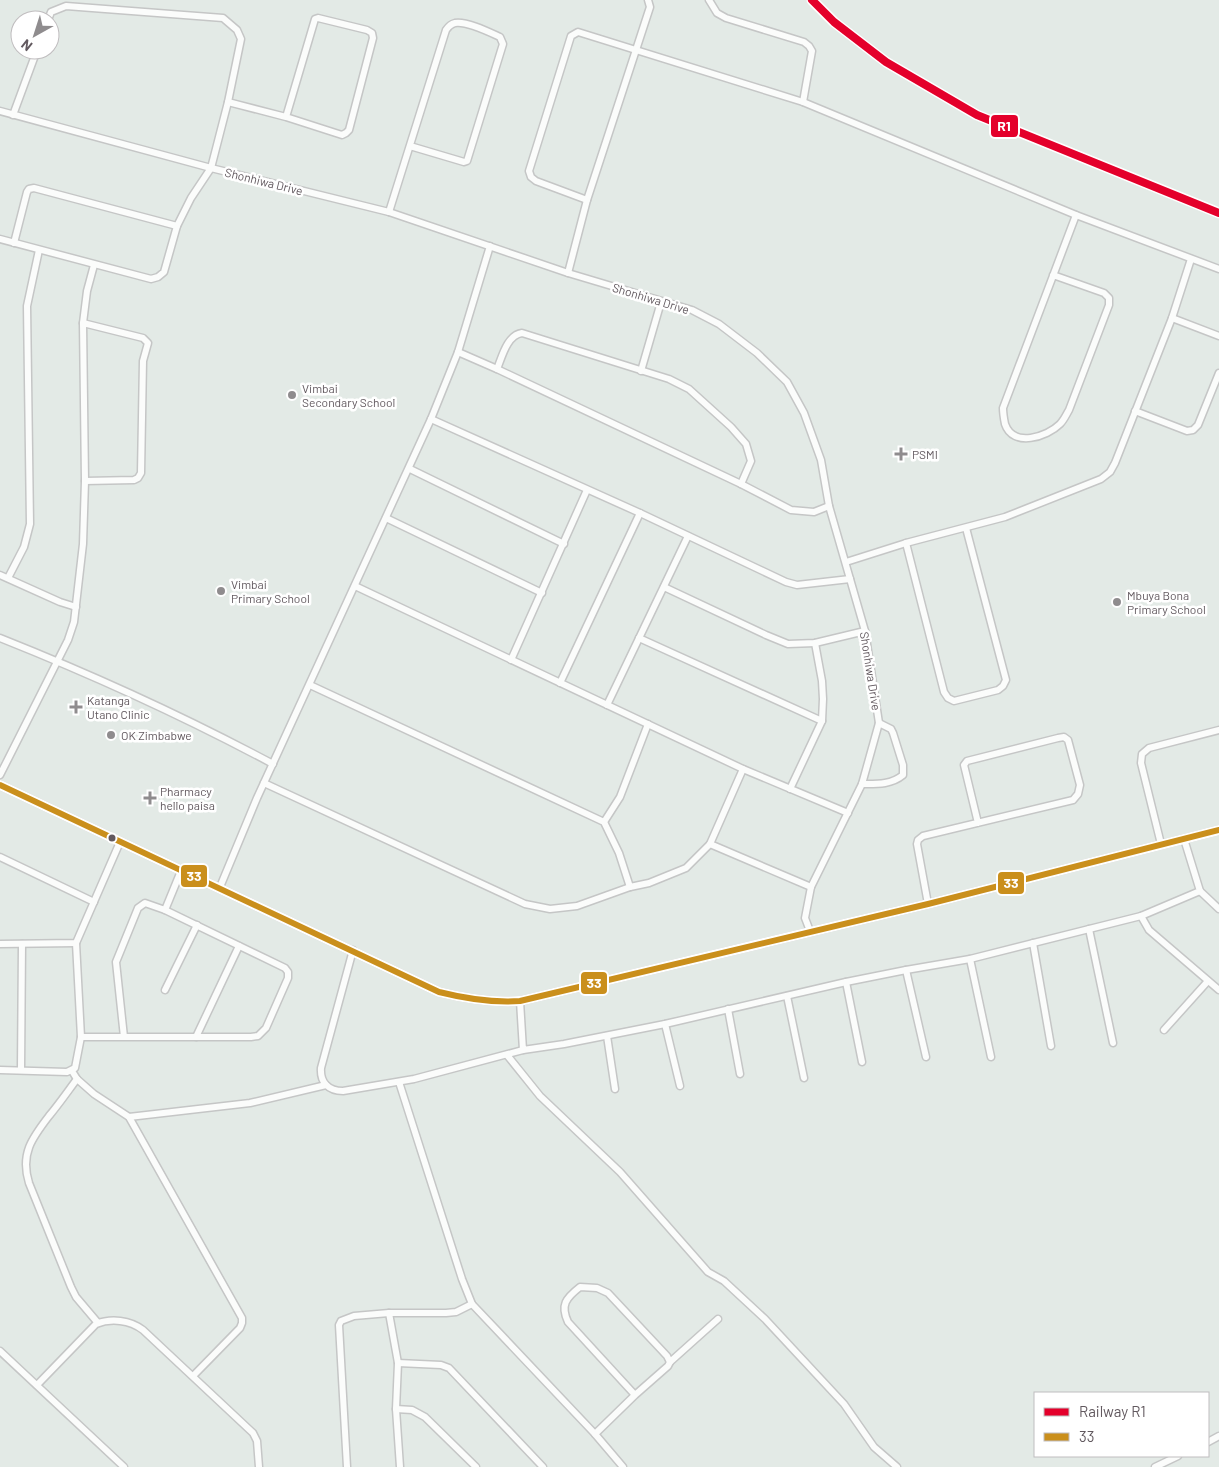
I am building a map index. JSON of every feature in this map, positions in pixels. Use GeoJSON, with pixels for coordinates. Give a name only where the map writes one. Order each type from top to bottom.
{"type":"FeatureCollection","features":[{"type":"Feature","properties":{"kind":"street"},"geometry":{"type":"LineString","coordinates":[[568,272],[587,200],[650,7],[648,0]]}},
{"type":"Feature","properties":{"kind":"street"},"geometry":{"type":"LineString","coordinates":[[709,0],[718,13],[726,18],[804,42],[810,46],[812,51],[803,102]]}},
{"type":"Feature","properties":{"kind":"street"},"geometry":{"type":"LineString","coordinates":[[0,240],[152,279],[158,277],[164,272],[178,226],[191,198],[211,168],[228,102],[241,39],[237,30],[222,18],[66,6],[56,10]]}},
{"type":"Feature","properties":{"kind":"street"},"geometry":{"type":"LineString","coordinates":[[228,102],[286,117],[342,135],[349,130],[371,47],[372,33],[367,30],[318,18],[315,19],[286,117]]}},
{"type":"Feature","properties":{"kind":"street"},"geometry":{"type":"LineString","coordinates":[[389,212],[446,30],[455,23],[469,25],[500,37],[503,44],[467,161],[464,162],[410,146]]}},
{"type":"Feature","properties":{"kind":"street"},"geometry":{"type":"LineString","coordinates":[[587,200],[536,181],[531,177],[529,171],[571,36],[578,32],[803,102],[1076,215],[1219,269]]}},
{"type":"Feature","properties":{"kind":"street"},"geometry":{"type":"LineString","coordinates":[[13,115],[33,60]]}},
{"type":"Feature","properties":{"kind":"street","name":"Shonhiwa Drive"},"geometry":{"type":"LineString","coordinates":[[0,111],[211,168],[389,212],[568,272],[692,310],[719,324],[757,353],[787,382],[804,412],[821,460],[829,506],[865,631],[879,723],[862,784],[811,887],[805,918],[810,931]]}},
{"type":"Feature","properties":{"kind":"street"},"geometry":{"type":"LineString","coordinates":[[14,243],[27,192],[29,189],[34,188],[178,226]]}},
{"type":"Feature","properties":{"kind":"street"},"geometry":{"type":"LineString","coordinates":[[1053,275],[1104,293],[1108,298],[1109,305],[1069,410],[1061,422],[1045,433],[1029,439],[1019,438],[1006,426],[1003,408],[1053,275],[1076,215]]}},
{"type":"Feature","properties":{"kind":"street"},"geometry":{"type":"LineString","coordinates":[[220,887],[264,783],[410,469],[458,352],[490,246]]}},
{"type":"Feature","properties":{"kind":"street"},"geometry":{"type":"LineString","coordinates":[[8,578],[24,547],[30,524],[27,306],[39,250]]}},
{"type":"Feature","properties":{"kind":"street"},"geometry":{"type":"LineString","coordinates":[[846,562],[906,542],[1005,517],[1101,479],[1110,472],[1172,318],[1191,259]]}},
{"type":"Feature","properties":{"kind":"street"},"geometry":{"type":"LineString","coordinates":[[0,775],[74,622],[82,544],[85,481],[83,323],[86,291],[94,265]]}},
{"type":"Feature","properties":{"kind":"street"},"geometry":{"type":"LineString","coordinates":[[641,370],[661,302]]}},
{"type":"Feature","properties":{"kind":"street"},"geometry":{"type":"LineString","coordinates":[[1172,318],[1219,336]]}},
{"type":"Feature","properties":{"kind":"street"},"geometry":{"type":"LineString","coordinates":[[83,323],[144,338],[148,343],[143,361],[141,473],[134,480],[85,481]]}},
{"type":"Feature","properties":{"kind":"street"},"geometry":{"type":"LineString","coordinates":[[497,369],[511,338],[516,334],[522,333],[668,379],[689,389],[741,437],[746,444],[751,461],[741,484]]}},
{"type":"Feature","properties":{"kind":"street"},"geometry":{"type":"LineString","coordinates":[[458,352],[741,484],[791,510],[814,512],[829,506]]}},
{"type":"Feature","properties":{"kind":"street"},"geometry":{"type":"LineString","coordinates":[[1135,411],[1187,431],[1193,430],[1198,425],[1219,373]]}},
{"type":"Feature","properties":{"kind":"street"},"geometry":{"type":"LineString","coordinates":[[431,419],[640,513],[786,582],[796,585],[850,578]]}},
{"type":"Feature","properties":{"kind":"street"},"geometry":{"type":"LineString","coordinates":[[410,469],[564,544]]}},
{"type":"Feature","properties":{"kind":"street"},"geometry":{"type":"LineString","coordinates":[[511,660],[587,490]]}},
{"type":"Feature","properties":{"kind":"street"},"geometry":{"type":"LineString","coordinates":[[560,683],[640,513]]}},
{"type":"Feature","properties":{"kind":"street"},"geometry":{"type":"LineString","coordinates":[[386,518],[542,593]]}},
{"type":"Feature","properties":{"kind":"street"},"geometry":{"type":"LineString","coordinates":[[906,542],[944,692],[948,698],[954,701],[998,690],[1006,680],[966,528]]}},
{"type":"Feature","properties":{"kind":"street"},"geometry":{"type":"LineString","coordinates":[[608,705],[688,536]]}},
{"type":"Feature","properties":{"kind":"street"},"geometry":{"type":"LineString","coordinates":[[0,575],[60,602],[76,607]]}},
{"type":"Feature","properties":{"kind":"street"},"geometry":{"type":"LineString","coordinates":[[355,586],[743,769],[848,813]]}},
{"type":"Feature","properties":{"kind":"street"},"geometry":{"type":"LineString","coordinates":[[664,587],[788,644],[815,643],[865,631]]}},
{"type":"Feature","properties":{"kind":"street"},"geometry":{"type":"LineString","coordinates":[[0,638],[56,661],[231,742],[273,764]]}},
{"type":"Feature","properties":{"kind":"street"},"geometry":{"type":"LineString","coordinates":[[639,638],[822,721]]}},
{"type":"Feature","properties":{"kind":"street"},"geometry":{"type":"LineString","coordinates":[[790,789],[822,721],[822,681],[815,643]]}},
{"type":"Feature","properties":{"kind":"street"},"geometry":{"type":"LineString","coordinates":[[310,685],[604,822],[620,853],[630,887]]}},
{"type":"Feature","properties":{"kind":"street"},"geometry":{"type":"LineString","coordinates":[[862,784],[884,784],[903,775],[903,765],[893,733],[891,729],[879,723]]}},
{"type":"Feature","properties":{"kind":"street"},"geometry":{"type":"LineString","coordinates":[[604,822],[620,797],[648,724]]}},
{"type":"Feature","properties":{"kind":"street"},"geometry":{"type":"LineString","coordinates":[[1161,844],[1141,762],[1142,754],[1148,748],[1219,730]]}},
{"type":"Feature","properties":{"kind":"street"},"geometry":{"type":"LineString","coordinates":[[928,904],[917,844],[918,840],[923,836],[978,823],[1073,800],[1078,794],[1080,785],[1068,740],[1064,737],[1058,738],[966,761],[964,765],[978,823]]}},
{"type":"Feature","properties":{"kind":"street"},"geometry":{"type":"LineString","coordinates":[[264,783],[525,904],[550,909],[577,906],[630,887],[649,883],[686,868],[710,844],[743,769]]}},
{"type":"Feature","properties":{"kind":"street"},"geometry":{"type":"LineString","coordinates":[[0,785],[181,871],[220,887],[439,992],[480,1001],[520,1001],[928,904],[1219,830]]}},
{"type":"Feature","properties":{"kind":"street"},"geometry":{"type":"LineString","coordinates":[[1184,839],[1200,892],[1219,909]]}},
{"type":"Feature","properties":{"kind":"street"},"geometry":{"type":"LineString","coordinates":[[72,1071],[77,1062],[80,1037],[76,944],[120,842]]}},
{"type":"Feature","properties":{"kind":"street"},"geometry":{"type":"LineString","coordinates":[[710,844],[811,887]]}},
{"type":"Feature","properties":{"kind":"street"},"geometry":{"type":"LineString","coordinates":[[0,857],[94,902]]}},
{"type":"Feature","properties":{"kind":"street"},"geometry":{"type":"LineString","coordinates":[[165,910],[181,871]]}},
{"type":"Feature","properties":{"kind":"street"},"geometry":{"type":"LineString","coordinates":[[353,950],[321,1068],[321,1074],[326,1085],[331,1089],[342,1091],[399,1082],[523,1050],[665,1024],[846,982],[970,959],[1141,916],[1200,892]]}},
{"type":"Feature","properties":{"kind":"street"},"geometry":{"type":"LineString","coordinates":[[80,1037],[124,1037],[196,1037],[255,1037],[266,1028],[288,978],[288,972],[285,968],[165,910],[145,903],[142,904],[117,956],[116,962],[124,1037]]}},
{"type":"Feature","properties":{"kind":"street"},"geometry":{"type":"LineString","coordinates":[[1141,916],[1148,930],[1219,990]]}},
{"type":"Feature","properties":{"kind":"street"},"geometry":{"type":"LineString","coordinates":[[165,990],[197,926]]}},
{"type":"Feature","properties":{"kind":"street"},"geometry":{"type":"LineString","coordinates":[[1089,929],[1113,1043]]}},
{"type":"Feature","properties":{"kind":"street"},"geometry":{"type":"LineString","coordinates":[[1034,943],[1051,1046]]}},
{"type":"Feature","properties":{"kind":"street"},"geometry":{"type":"LineString","coordinates":[[0,944],[76,944]]}},
{"type":"Feature","properties":{"kind":"street"},"geometry":{"type":"LineString","coordinates":[[21,1070],[22,944]]}},
{"type":"Feature","properties":{"kind":"street"},"geometry":{"type":"LineString","coordinates":[[196,1037],[239,946]]}},
{"type":"Feature","properties":{"kind":"street"},"geometry":{"type":"LineString","coordinates":[[970,959],[991,1057]]}},
{"type":"Feature","properties":{"kind":"street"},"geometry":{"type":"LineString","coordinates":[[906,970],[926,1057]]}},
{"type":"Feature","properties":{"kind":"street"},"geometry":{"type":"LineString","coordinates":[[1164,1030],[1208,981]]}},
{"type":"Feature","properties":{"kind":"street"},"geometry":{"type":"LineString","coordinates":[[846,982],[862,1062]]}},
{"type":"Feature","properties":{"kind":"street"},"geometry":{"type":"LineString","coordinates":[[786,996],[804,1078]]}},
{"type":"Feature","properties":{"kind":"street"},"geometry":{"type":"LineString","coordinates":[[520,1001],[523,1050]]}},
{"type":"Feature","properties":{"kind":"street"},"geometry":{"type":"LineString","coordinates":[[728,1009],[740,1074]]}},
{"type":"Feature","properties":{"kind":"street"},"geometry":{"type":"LineString","coordinates":[[665,1024],[680,1086]]}},
{"type":"Feature","properties":{"kind":"street"},"geometry":{"type":"LineString","coordinates":[[607,1036],[615,1089]]}},
{"type":"Feature","properties":{"kind":"street"},"geometry":{"type":"LineString","coordinates":[[507,1055],[540,1096],[620,1172],[708,1272],[724,1281],[765,1319],[844,1404],[874,1447],[897,1467]]}},
{"type":"Feature","properties":{"kind":"street"},"geometry":{"type":"LineString","coordinates":[[0,1070],[72,1071]]}},
{"type":"Feature","properties":{"kind":"street"},"geometry":{"type":"LineString","coordinates":[[72,1071],[77,1079],[94,1094],[129,1117],[242,1318],[240,1328],[193,1376]]}},
{"type":"Feature","properties":{"kind":"street"},"geometry":{"type":"LineString","coordinates":[[77,1079],[32,1140],[27,1154],[26,1169],[29,1183],[70,1287],[98,1323]]}},
{"type":"Feature","properties":{"kind":"street"},"geometry":{"type":"LineString","coordinates":[[399,1082],[459,1270],[472,1304],[595,1434],[623,1467]]}},
{"type":"Feature","properties":{"kind":"street"},"geometry":{"type":"LineString","coordinates":[[129,1117],[250,1103],[326,1085]]}},
{"type":"Feature","properties":{"kind":"street"},"geometry":{"type":"LineString","coordinates":[[635,1395],[568,1322],[564,1313],[568,1297],[580,1287],[597,1288],[608,1294],[667,1356],[670,1362]]}},
{"type":"Feature","properties":{"kind":"street"},"geometry":{"type":"LineString","coordinates":[[347,1467],[340,1325],[342,1321],[354,1316],[389,1313],[456,1312],[472,1304]]}},
{"type":"Feature","properties":{"kind":"street"},"geometry":{"type":"LineString","coordinates":[[389,1313],[398,1363],[396,1409],[400,1467]]}},
{"type":"Feature","properties":{"kind":"street"},"geometry":{"type":"LineString","coordinates":[[595,1434],[718,1319]]}},
{"type":"Feature","properties":{"kind":"street"},"geometry":{"type":"LineString","coordinates":[[37,1385],[98,1323],[126,1322],[138,1326],[253,1433],[257,1444],[259,1467]]}},
{"type":"Feature","properties":{"kind":"street"},"geometry":{"type":"LineString","coordinates":[[0,1351],[124,1467]]}},
{"type":"Feature","properties":{"kind":"street"},"geometry":{"type":"LineString","coordinates":[[398,1363],[441,1365],[449,1368],[542,1467]]}},
{"type":"Feature","properties":{"kind":"street"},"geometry":{"type":"LineString","coordinates":[[396,1409],[412,1410],[425,1417],[476,1467]]}},
{"type":"Feature","properties":{"kind":"street"},"geometry":{"type":"LineString","coordinates":[[1155,1467],[1176,1457]]}},
{"type":"Feature","properties":{"kind":"rail line","name":"R1"},"geometry":{"type":"LineString","coordinates":[[812,0],[834,22],[886,62],[977,115],[1219,213]]}},
{"type":"Feature","properties":{"kind":"transit line","name":"33"},"geometry":{"type":"LineString","coordinates":[[0,785],[439,992],[489,1001],[520,1001],[928,904],[1219,830]]}},
{"type":"Feature","properties":{"kind":"place","name":"Vimbai Secondary School"},"geometry":{"type":"Point","coordinates":[292,395]}},
{"type":"Feature","properties":{"kind":"place","name":"PSMI"},"geometry":{"type":"Point","coordinates":[901,454]}},
{"type":"Feature","properties":{"kind":"place","name":"Vimbai Primary School"},"geometry":{"type":"Point","coordinates":[221,591]}},
{"type":"Feature","properties":{"kind":"place","name":"Mbuya Bona Primary School"},"geometry":{"type":"Point","coordinates":[1117,602]}},
{"type":"Feature","properties":{"kind":"place","name":"Katanga Utano Clinic"},"geometry":{"type":"Point","coordinates":[76,707]}},
{"type":"Feature","properties":{"kind":"place","name":"OK Zimbabwe"},"geometry":{"type":"Point","coordinates":[111,735]}},
{"type":"Feature","properties":{"kind":"place","name":"Pharmacy hello paisa"},"geometry":{"type":"Point","coordinates":[150,798]}}]}
